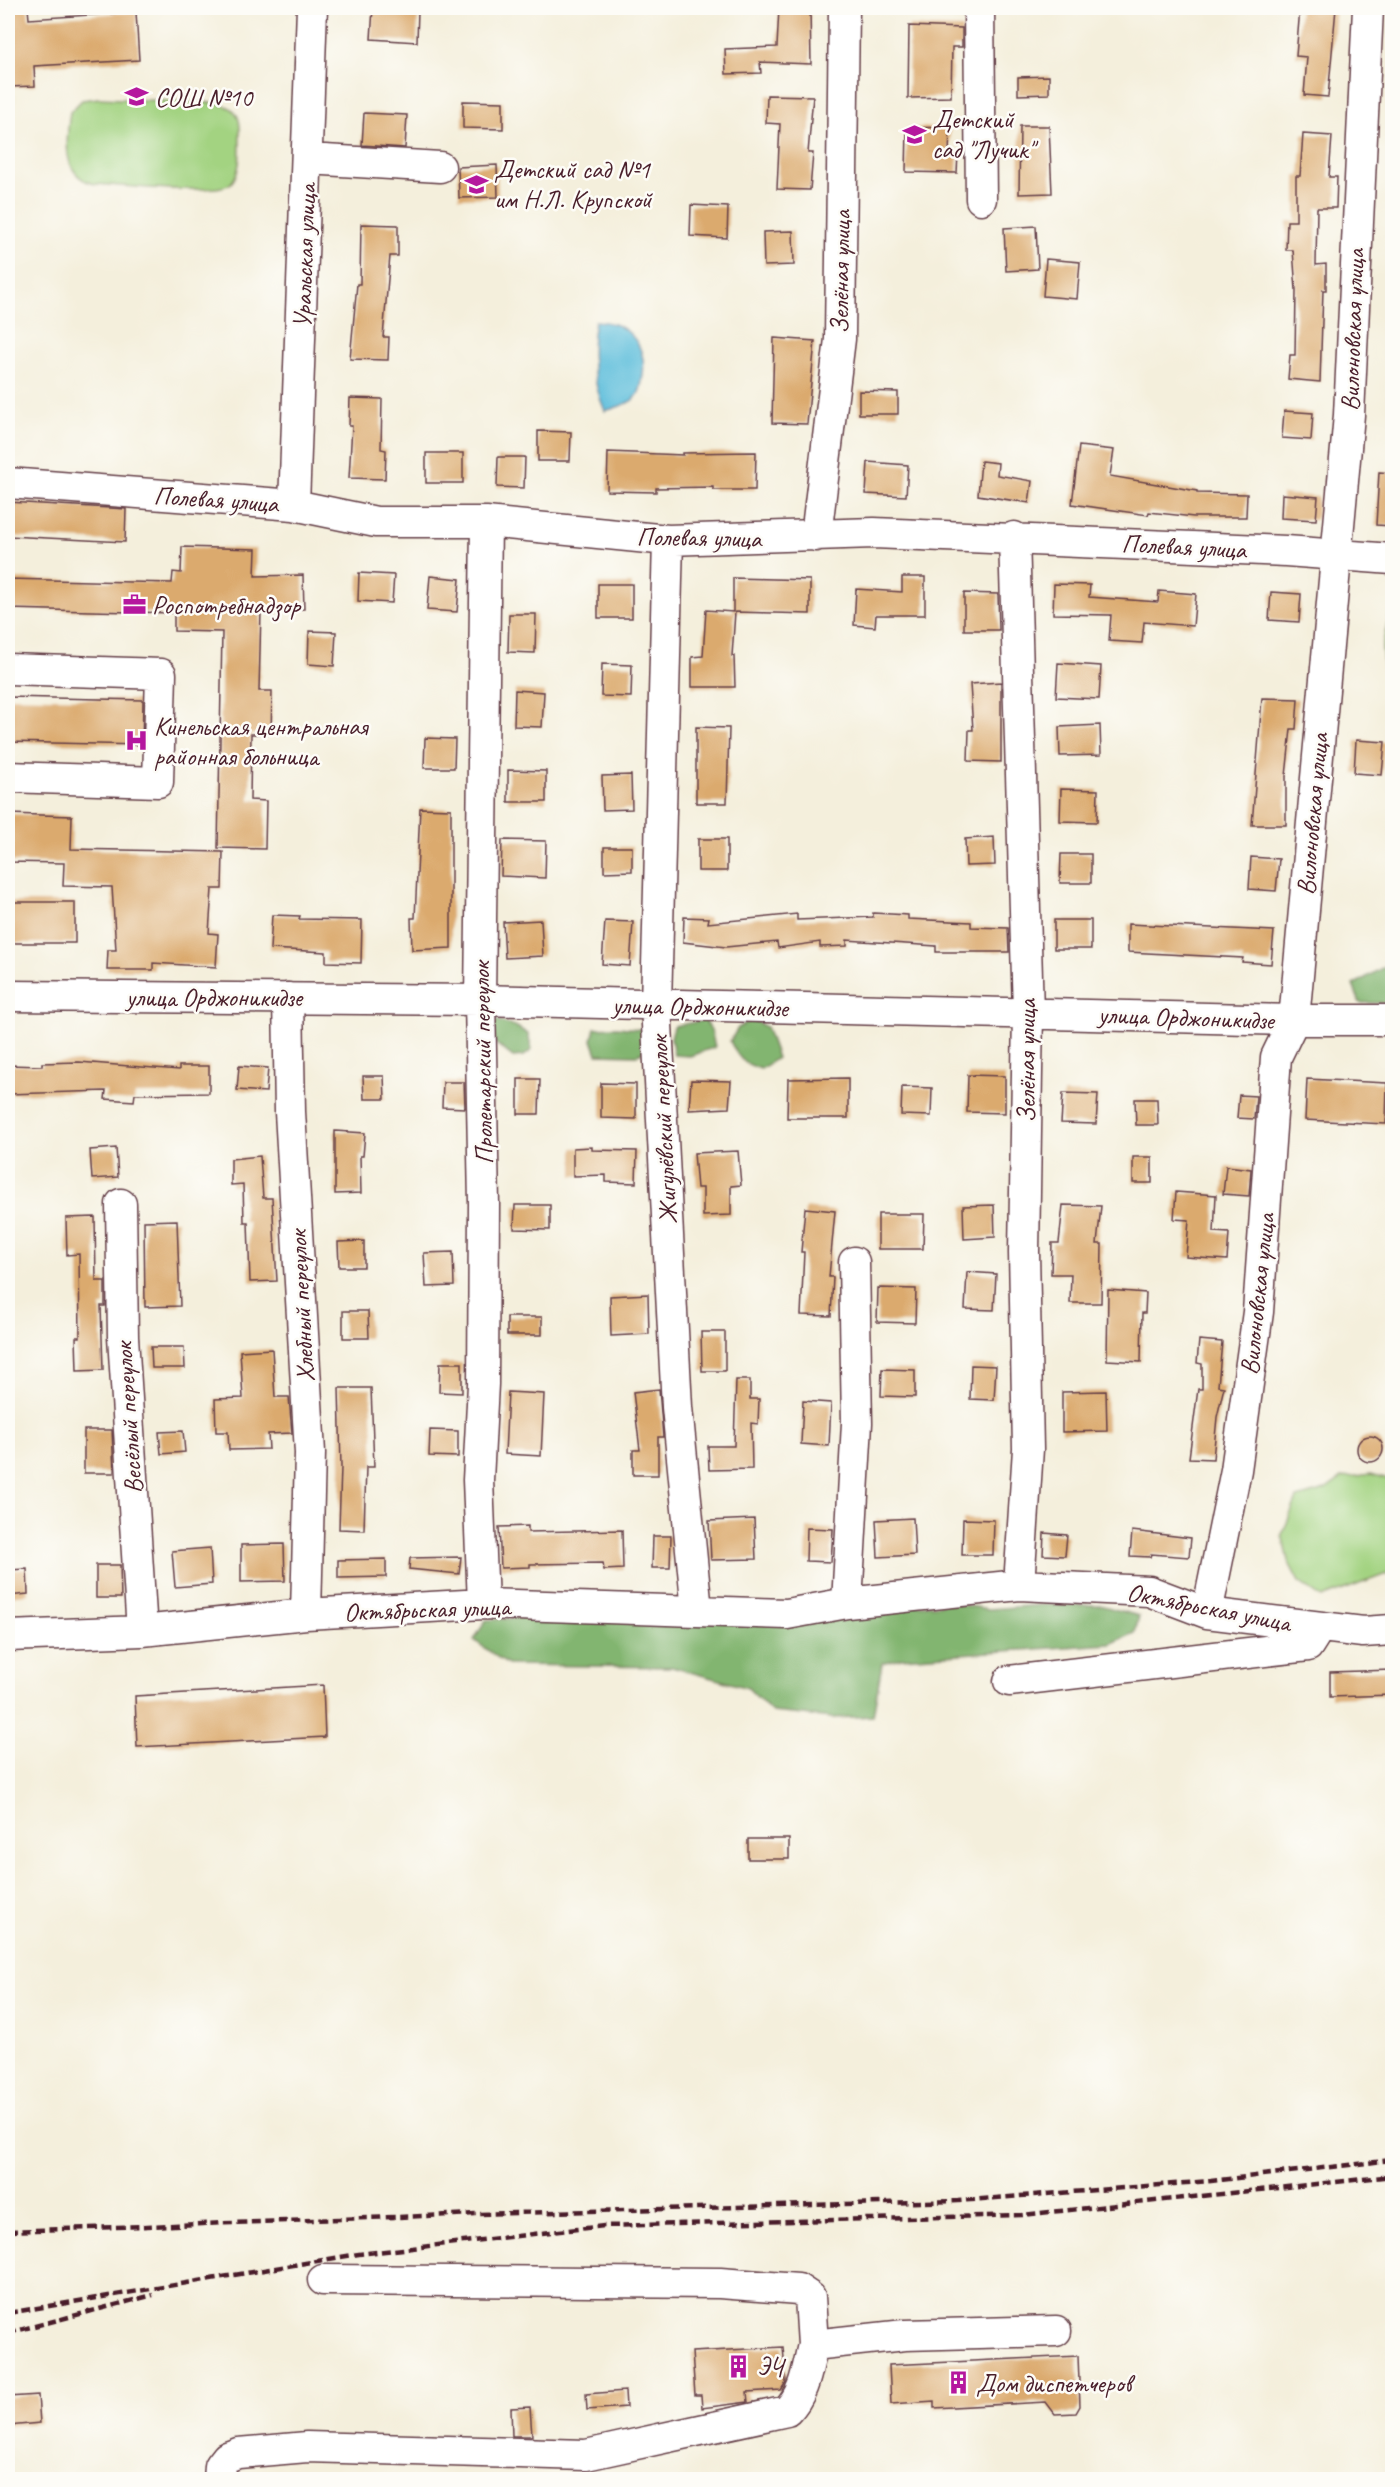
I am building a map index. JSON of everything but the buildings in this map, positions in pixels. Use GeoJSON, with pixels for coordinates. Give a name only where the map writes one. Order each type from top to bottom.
{"type":"FeatureCollection","features":[{"type":"Feature","properties":{"kind":"street","name":"Уральская улица"},"geometry":{"type":"LineString","coordinates":[[294,505],[309,159],[312,8]]}},
{"type":"Feature","properties":{"kind":"street","name":"Зелёная улица"},"geometry":{"type":"LineString","coordinates":[[816,536],[840,339],[844,8]]}},
{"type":"Feature","properties":{"kind":"street"},"geometry":{"type":"LineString","coordinates":[[979,8],[981,199]]}},
{"type":"Feature","properties":{"kind":"street","name":"Вилоновская улица"},"geometry":{"type":"LineString","coordinates":[[1207,1613],[1236,1470],[1258,1312],[1276,1057],[1294,1020],[1349,415],[1368,8]]}},
{"type":"Feature","properties":{"kind":"street"},"geometry":{"type":"LineString","coordinates":[[309,159],[440,167]]}},
{"type":"Feature","properties":{"kind":"street","name":"Полевая улица"},"geometry":{"type":"LineString","coordinates":[[8,483],[294,505],[376,522],[486,522],[668,540],[874,533],[1014,537],[1392,559]]}},
{"type":"Feature","properties":{"kind":"street","name":"Пролетарский переулок"},"geometry":{"type":"LineString","coordinates":[[483,1604],[478,1480],[483,1384],[484,1216],[480,1000],[486,522]]}},
{"type":"Feature","properties":{"kind":"street","name":"Зелёная улица"},"geometry":{"type":"LineString","coordinates":[[1014,537],[1028,1012],[1024,1252],[1028,1449],[1019,1585]]}},
{"type":"Feature","properties":{"kind":"street","name":"Жигулёвский переулок"},"geometry":{"type":"LineString","coordinates":[[668,540],[656,1005],[676,1407],[698,1611]]}},
{"type":"Feature","properties":{"kind":"street"},"geometry":{"type":"LineString","coordinates":[[8,669],[161,674],[158,782],[8,777]]}},
{"type":"Feature","properties":{"kind":"street","name":"улица Орджоникидзе"},"geometry":{"type":"LineString","coordinates":[[8,996],[480,1000],[1294,1020],[1392,1020]]}},
{"type":"Feature","properties":{"kind":"street","name":"Хлебный переулок"},"geometry":{"type":"LineString","coordinates":[[288,998],[290,1112],[310,1453],[306,1614]]}},
{"type":"Feature","properties":{"kind":"street","name":"Весёлый переулок"},"geometry":{"type":"LineString","coordinates":[[121,1204],[123,1337],[142,1632]]}},
{"type":"Feature","properties":{"kind":"street"},"geometry":{"type":"LineString","coordinates":[[847,1603],[857,1423],[854,1262]]}},
{"type":"Feature","properties":{"kind":"street","name":"Октябрьская улица"},"geometry":{"type":"LineString","coordinates":[[8,1636],[142,1632],[306,1614],[483,1604],[787,1614],[847,1603],[1019,1585],[1149,1592],[1207,1613],[1363,1632],[1392,1630]]}},
{"type":"Feature","properties":{"kind":"street"},"geometry":{"type":"LineString","coordinates":[[1009,1681],[1308,1646],[1320,1627]]}},
{"type":"Feature","properties":{"kind":"street"},"geometry":{"type":"LineString","coordinates":[[219,2480],[220,2466],[227,2457],[238,2453],[307,2447],[586,2455],[787,2410],[797,2401],[802,2389],[813,2345],[810,2297],[798,2289],[720,2283],[323,2280]]}},
{"type":"Feature","properties":{"kind":"street"},"geometry":{"type":"LineString","coordinates":[[813,2345],[906,2335],[1056,2331]]}},
{"type":"Feature","properties":{"kind":"green space"},"geometry":{"type":"Polygon","coordinates":[[[99,98],[215,103],[230,108],[237,114],[240,129],[239,164],[235,178],[231,183],[222,187],[208,189],[145,188],[95,184],[84,180],[76,174],[68,156],[67,134],[70,112],[82,100],[99,98]]]}},
{"type":"Feature","properties":{"kind":"green space"},"geometry":{"type":"Polygon","coordinates":[[[1392,606],[1392,692],[1385,689],[1382,646],[1392,606]]]}},
{"type":"Feature","properties":{"kind":"green space"},"geometry":{"type":"Polygon","coordinates":[[[1392,962],[1392,1003],[1360,1003],[1353,985],[1392,962]]]}},
{"type":"Feature","properties":{"kind":"green space"},"geometry":{"type":"Polygon","coordinates":[[[492,1019],[515,1026],[528,1034],[532,1050],[524,1056],[513,1057],[495,1043],[492,1019]]]}},
{"type":"Feature","properties":{"kind":"green space"},"geometry":{"type":"Polygon","coordinates":[[[752,1019],[766,1027],[777,1058],[761,1069],[742,1060],[730,1041],[738,1028],[752,1019]]]}},
{"type":"Feature","properties":{"kind":"green space"},"geometry":{"type":"Polygon","coordinates":[[[705,1020],[711,1030],[715,1047],[690,1056],[674,1055],[671,1038],[674,1026],[705,1020]]]}},
{"type":"Feature","properties":{"kind":"green space"},"geometry":{"type":"Polygon","coordinates":[[[595,1028],[640,1029],[646,1040],[645,1051],[637,1055],[597,1054],[592,1040],[595,1028]]]}},
{"type":"Feature","properties":{"kind":"green space"},"geometry":{"type":"Polygon","coordinates":[[[1371,1474],[1392,1480],[1392,1572],[1322,1598],[1299,1582],[1288,1561],[1282,1535],[1297,1498],[1325,1490],[1342,1478],[1371,1474]]]}},
{"type":"Feature","properties":{"kind":"green space"},"geometry":{"type":"Polygon","coordinates":[[[955,1604],[989,1609],[1043,1605],[1100,1605],[1139,1616],[1135,1633],[1110,1644],[901,1658],[882,1663],[873,1716],[833,1718],[772,1712],[748,1688],[672,1667],[508,1665],[474,1640],[486,1620],[588,1613],[955,1604]]]}},
{"type":"Feature","properties":{"kind":"water"},"geometry":{"type":"Polygon","coordinates":[[[595,321],[607,322],[627,331],[639,347],[643,357],[642,381],[638,394],[628,403],[605,411],[597,389],[593,367],[592,344],[595,321]]]}},
{"type":"Feature","properties":{"kind":"railway"},"geometry":{"type":"LineString","coordinates":[[8,2231],[479,2214],[958,2201],[1211,2181],[1392,2160]]}},
{"type":"Feature","properties":{"kind":"railway"},"geometry":{"type":"LineString","coordinates":[[8,2313],[359,2254],[604,2226],[1022,2215],[1392,2176]]}},
{"type":"Feature","properties":{"kind":"railway"},"geometry":{"type":"LineString","coordinates":[[8,2333],[153,2295]]}},
{"type":"Feature","properties":{"kind":"place","name":"СОШ №10"},"geometry":{"type":"Point","coordinates":[137,97]}},
{"type":"Feature","properties":{"kind":"place","name":"Детский сад \"Лучик\""},"geometry":{"type":"Point","coordinates":[914,134]}},
{"type":"Feature","properties":{"kind":"place","name":"Детский сад №1 им Н.Л. Крупской"},"geometry":{"type":"Point","coordinates":[476,184]}},
{"type":"Feature","properties":{"kind":"place","name":"Роспотребнадзор"},"geometry":{"type":"Point","coordinates":[134,605]}},
{"type":"Feature","properties":{"kind":"place","name":"Кинельская центральная районная больница"},"geometry":{"type":"Point","coordinates":[136,741]}},
{"type":"Feature","properties":{"kind":"place","name":"ЭЧ"},"geometry":{"type":"Point","coordinates":[739,2366]}},
{"type":"Feature","properties":{"kind":"place","name":"Дом диспетчеров"},"geometry":{"type":"Point","coordinates":[958,2383]}}]}
